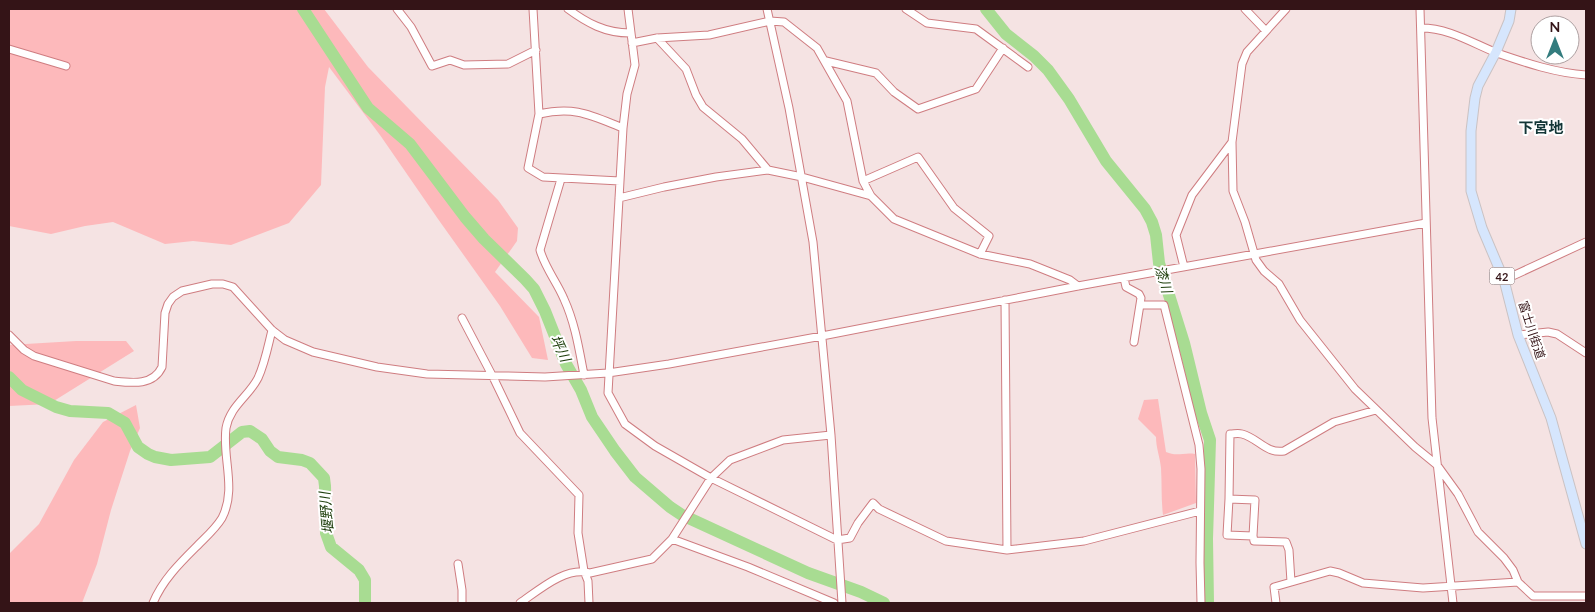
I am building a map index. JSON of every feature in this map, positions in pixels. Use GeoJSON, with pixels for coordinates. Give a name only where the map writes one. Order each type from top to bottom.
{"type":"FeatureCollection","features":[{"type":"Feature","properties":{"kind":"main road","name":"富士川街道"},"geometry":{"type":"LineString","coordinates":[[1511,9],[1509,21],[1496,52],[1478,86],[1475,98],[1470,131],[1471,190],[1474,203],[1504,280],[1518,335],[1551,418],[1586,544]]}},
{"type":"Feature","properties":{"kind":"street"},"geometry":{"type":"LineString","coordinates":[[397,9],[410,27],[432,66],[450,60],[464,65],[508,64],[536,50]]}},
{"type":"Feature","properties":{"kind":"street"},"geometry":{"type":"LineString","coordinates":[[532,9],[536,50],[538,114],[528,168],[544,177],[620,181]]}},
{"type":"Feature","properties":{"kind":"street"},"geometry":{"type":"LineString","coordinates":[[568,9],[588,23],[619,33],[630,33]]}},
{"type":"Feature","properties":{"kind":"street"},"geometry":{"type":"LineString","coordinates":[[628,9],[635,65],[623,128],[608,373],[608,393],[625,424],[655,446],[711,478],[837,540],[850,538],[858,523],[873,503],[879,509],[946,541],[1007,550],[1084,541],[1200,511]]}},
{"type":"Feature","properties":{"kind":"street"},"geometry":{"type":"LineString","coordinates":[[767,9],[802,177],[813,242],[831,435],[842,603]]}},
{"type":"Feature","properties":{"kind":"street"},"geometry":{"type":"LineString","coordinates":[[906,9],[927,23],[976,29],[1028,67]]}},
{"type":"Feature","properties":{"kind":"street"},"geometry":{"type":"LineString","coordinates":[[1245,9],[1266,31]]}},
{"type":"Feature","properties":{"kind":"street"},"geometry":{"type":"LineString","coordinates":[[1286,9],[1247,52],[1242,64],[1232,142],[1233,191],[1245,222],[1254,254],[1264,271],[1279,284],[1300,320],[1355,389],[1415,447],[1437,464],[1458,494],[1478,532],[1504,558],[1518,582],[1533,596],[1586,596]]}},
{"type":"Feature","properties":{"kind":"street"},"geometry":{"type":"LineString","coordinates":[[1420,9],[1432,418],[1452,603]]}},
{"type":"Feature","properties":{"kind":"street"},"geometry":{"type":"LineString","coordinates":[[632,43],[657,38],[709,35],[770,21],[784,22],[817,48],[826,61],[847,101],[863,181],[871,196],[894,219],[980,254],[1030,264],[1070,280],[1078,286]]}},
{"type":"Feature","properties":{"kind":"street"},"geometry":{"type":"LineString","coordinates":[[1421,28],[1460,36],[1496,52],[1565,74],[1586,75]]}},
{"type":"Feature","properties":{"kind":"street"},"geometry":{"type":"LineString","coordinates":[[657,38],[686,69],[703,107],[742,140],[768,170]]}},
{"type":"Feature","properties":{"kind":"street"},"geometry":{"type":"LineString","coordinates":[[826,61],[876,72],[894,92],[918,109],[976,89],[1003,48]]}},
{"type":"Feature","properties":{"kind":"street"},"geometry":{"type":"LineString","coordinates":[[9,49],[66,66]]}},
{"type":"Feature","properties":{"kind":"street"},"geometry":{"type":"LineString","coordinates":[[538,114],[555,110],[573,110],[623,128]]}},
{"type":"Feature","properties":{"kind":"street"},"geometry":{"type":"LineString","coordinates":[[1184,267],[1176,235],[1186,207],[1192,195],[1232,142]]}},
{"type":"Feature","properties":{"kind":"street"},"geometry":{"type":"LineString","coordinates":[[863,181],[918,157],[954,208],[989,236],[980,254]]}},
{"type":"Feature","properties":{"kind":"street"},"geometry":{"type":"LineString","coordinates":[[619,198],[716,177],[768,170],[802,177],[871,196]]}},
{"type":"Feature","properties":{"kind":"street"},"geometry":{"type":"LineString","coordinates":[[561,179],[540,250],[564,298],[578,340],[584,375]]}},
{"type":"Feature","properties":{"kind":"street"},"geometry":{"type":"LineString","coordinates":[[9,335],[24,350],[34,356],[114,382],[152,380],[158,375],[162,367],[165,313],[173,297],[182,291],[212,284],[223,284],[233,287],[272,330],[285,340],[306,349],[377,368],[427,374],[493,377],[584,375],[669,364],[1078,286],[1426,223]]}},
{"type":"Feature","properties":{"kind":"street"},"geometry":{"type":"LineString","coordinates":[[1504,280],[1586,242]]}},
{"type":"Feature","properties":{"kind":"street"},"geometry":{"type":"LineString","coordinates":[[1124,278],[1126,286],[1141,298],[1134,342]]}},
{"type":"Feature","properties":{"kind":"street"},"geometry":{"type":"LineString","coordinates":[[1005,300],[1007,550]]}},
{"type":"Feature","properties":{"kind":"street"},"geometry":{"type":"LineString","coordinates":[[1141,305],[1164,305],[1199,445],[1201,469],[1201,603]]}},
{"type":"Feature","properties":{"kind":"street"},"geometry":{"type":"LineString","coordinates":[[462,318],[520,433],[579,495],[578,533],[584,571],[588,581],[589,603]]}},
{"type":"Feature","properties":{"kind":"street"},"geometry":{"type":"LineString","coordinates":[[153,603],[173,570],[216,527],[227,507],[229,478],[225,435],[227,425],[235,407],[258,377],[272,330]]}},
{"type":"Feature","properties":{"kind":"street"},"geometry":{"type":"LineString","coordinates":[[1518,335],[1548,332],[1557,334],[1586,353]]}},
{"type":"Feature","properties":{"kind":"street"},"geometry":{"type":"LineString","coordinates":[[1253,536],[1227,535],[1230,434],[1241,433],[1268,450],[1284,451],[1334,422],[1376,410]]}},
{"type":"Feature","properties":{"kind":"street"},"geometry":{"type":"LineString","coordinates":[[520,603],[556,578],[584,571],[590,573],[652,559],[672,539],[711,478],[730,460],[783,440],[831,435]]}},
{"type":"Feature","properties":{"kind":"street"},"geometry":{"type":"LineString","coordinates":[[1229,499],[1255,500],[1254,541],[1286,542],[1289,550],[1291,582]]}},
{"type":"Feature","properties":{"kind":"street"},"geometry":{"type":"LineString","coordinates":[[672,539],[748,566],[834,603]]}},
{"type":"Feature","properties":{"kind":"street"},"geometry":{"type":"LineString","coordinates":[[458,564],[462,603]]}},
{"type":"Feature","properties":{"kind":"street"},"geometry":{"type":"LineString","coordinates":[[1276,603],[1274,587],[1330,571],[1363,583],[1423,588],[1518,582]]}},
{"type":"Feature","properties":{"kind":"shaded area"},"geometry":{"type":"Polygon","coordinates":[[[9,9],[324,9],[368,67],[498,200],[518,228],[517,241],[495,272],[539,317],[548,360],[532,358],[500,306],[380,135],[329,67],[325,87],[321,185],[289,223],[231,245],[193,241],[165,244],[113,222],[51,234],[9,226],[9,9]]]}},
{"type":"Feature","properties":{"kind":"shaded area"},"geometry":{"type":"Polygon","coordinates":[[[76,341],[126,341],[134,351],[49,404],[9,406],[9,345],[76,341]]]}},
{"type":"Feature","properties":{"kind":"shaded area"},"geometry":{"type":"Polygon","coordinates":[[[1158,399],[1166,452],[1195,454],[1196,503],[1163,515],[1161,468],[1156,437],[1138,419],[1144,400],[1158,399]]]}},
{"type":"Feature","properties":{"kind":"shaded area"},"geometry":{"type":"Polygon","coordinates":[[[136,405],[140,428],[130,451],[111,510],[97,564],[82,603],[9,603],[9,554],[39,524],[74,460],[103,422],[136,405]]]}},
{"type":"Feature","properties":{"kind":"waterway","name":"坪川"},"geometry":{"type":"LineString","coordinates":[[303,9],[368,108],[410,144],[465,217],[484,239],[534,289],[566,364],[581,390],[592,417],[635,477],[682,515],[808,573],[861,592],[884,603]]}},
{"type":"Feature","properties":{"kind":"waterway","name":"漆川"},"geometry":{"type":"LineString","coordinates":[[986,9],[1006,34],[1034,56],[1048,70],[1069,99],[1106,161],[1145,209],[1152,222],[1156,235],[1159,263],[1184,343],[1201,413],[1210,440],[1207,539],[1208,603]]}},
{"type":"Feature","properties":{"kind":"waterway","name":"堰野川"},"geometry":{"type":"LineString","coordinates":[[9,377],[22,390],[56,407],[70,411],[108,413],[125,423],[138,447],[155,457],[171,460],[210,457],[242,432],[250,431],[262,439],[270,451],[278,457],[310,463],[324,478],[326,533],[331,547],[359,570],[365,580],[365,603]]}},
{"type":"Feature","properties":{"kind":"district","name":"下宮地"},"geometry":{"type":"Point","coordinates":[1541,127]}}]}
